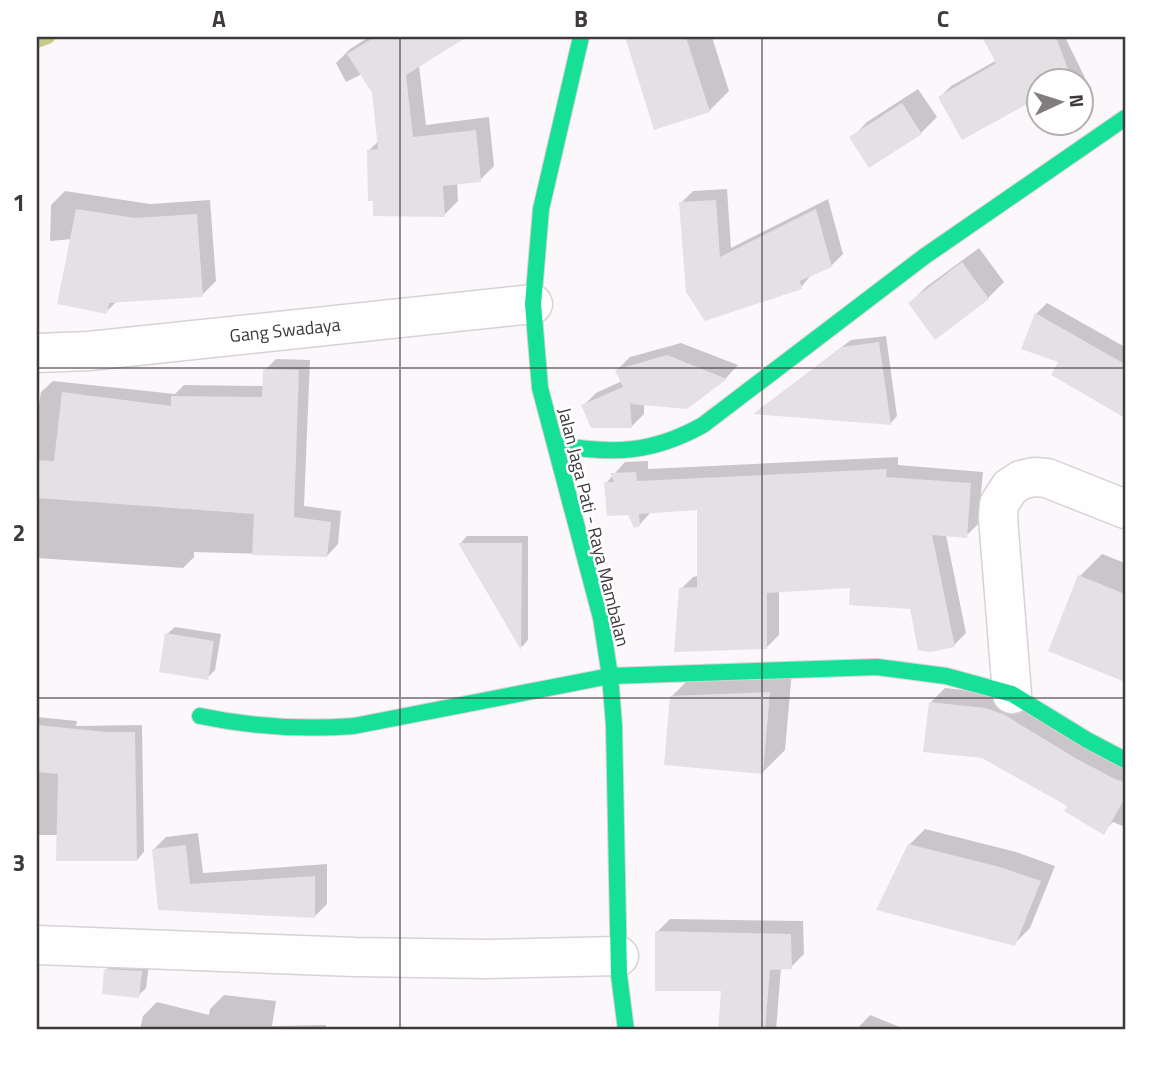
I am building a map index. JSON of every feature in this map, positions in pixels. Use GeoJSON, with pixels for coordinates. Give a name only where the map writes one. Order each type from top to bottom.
{"type":"FeatureCollection","features":[{"type":"Feature","properties":{"kind":"street","name":"Jalan Jaga Pati - Raya Mambalan"},"geometry":{"type":"LineString","coordinates":[[581,37],[541,209],[533,304],[541,388],[601,618],[610,676],[621,1003],[626,1030]]}},
{"type":"Feature","properties":{"kind":"street"},"geometry":{"type":"LineString","coordinates":[[555,445],[608,453],[633,452],[657,448],[681,439],[925,256],[1125,118]]}},
{"type":"Feature","properties":{"kind":"street","name":"Gang Swadaya"},"geometry":{"type":"LineString","coordinates":[[37,353],[89,351],[533,304]]}},
{"type":"Feature","properties":{"kind":"street"},"geometry":{"type":"LineString","coordinates":[[1012,694],[998,518],[1002,498],[1010,487],[1021,480],[1041,477],[1125,509]]}},
{"type":"Feature","properties":{"kind":"street"},"geometry":{"type":"LineString","coordinates":[[200,716],[238,725],[316,730],[354,726],[610,676],[877,667],[946,676],[1012,694],[1125,760]]}},
{"type":"Feature","properties":{"kind":"street"},"geometry":{"type":"LineString","coordinates":[[37,945],[355,957],[487,959],[619,956]]}},
{"type":"Feature","properties":{"kind":"building"},"geometry":{"type":"Polygon","coordinates":[[[375,37],[467,37],[406,75],[413,137],[476,130],[481,182],[443,186],[445,217],[373,216],[373,201],[368,201],[367,150],[378,149],[372,93],[347,54],[375,37]]]}},
{"type":"Feature","properties":{"kind":"building"},"geometry":{"type":"Polygon","coordinates":[[[625,37],[686,37],[710,112],[654,130],[625,37]]]}},
{"type":"Feature","properties":{"kind":"building"},"geometry":{"type":"Polygon","coordinates":[[[982,37],[1056,37],[1067,66],[1026,66],[1026,105],[962,140],[938,97],[996,63],[982,37]]]}},
{"type":"Feature","properties":{"kind":"building"},"geometry":{"type":"Polygon","coordinates":[[[902,103],[922,134],[869,168],[849,137],[902,103]]]}},
{"type":"Feature","properties":{"kind":"building"},"geometry":{"type":"Polygon","coordinates":[[[716,200],[720,257],[816,209],[832,267],[800,281],[802,289],[705,321],[686,292],[679,202],[716,200]]]}},
{"type":"Feature","properties":{"kind":"building"},"geometry":{"type":"Polygon","coordinates":[[[76,209],[135,218],[197,214],[203,297],[109,303],[107,314],[57,304],[76,209]]]}},
{"type":"Feature","properties":{"kind":"building"},"geometry":{"type":"Polygon","coordinates":[[[962,262],[989,299],[935,340],[908,303],[962,262]]]}},
{"type":"Feature","properties":{"kind":"building"},"geometry":{"type":"Polygon","coordinates":[[[1035,313],[1125,364],[1125,418],[1051,375],[1058,362],[1021,349],[1035,313]]]}},
{"type":"Feature","properties":{"kind":"building"},"geometry":{"type":"Polygon","coordinates":[[[879,342],[891,425],[753,414],[842,347],[879,342]]]}},
{"type":"Feature","properties":{"kind":"building"},"geometry":{"type":"Polygon","coordinates":[[[667,355],[727,379],[687,409],[631,404],[630,401],[632,428],[591,428],[581,405],[623,387],[615,370],[667,355]]]}},
{"type":"Feature","properties":{"kind":"building"},"geometry":{"type":"Polygon","coordinates":[[[263,369],[299,370],[294,517],[331,522],[327,557],[252,555],[254,514],[37,498],[37,460],[54,461],[62,392],[171,406],[171,396],[262,397],[263,369]]]}},
{"type":"Feature","properties":{"kind":"building"},"geometry":{"type":"Polygon","coordinates":[[[887,469],[886,477],[971,483],[967,538],[932,535],[955,647],[930,652],[918,650],[910,609],[849,605],[850,588],[767,593],[767,649],[674,652],[679,588],[697,587],[697,510],[639,514],[640,526],[634,528],[628,515],[607,516],[604,482],[614,482],[610,473],[636,472],[637,481],[887,469]]]}},
{"type":"Feature","properties":{"kind":"building"},"geometry":{"type":"Polygon","coordinates":[[[458,543],[522,543],[521,650],[458,543]]]}},
{"type":"Feature","properties":{"kind":"building"},"geometry":{"type":"Polygon","coordinates":[[[1078,575],[1125,594],[1125,682],[1048,651],[1078,575]]]}},
{"type":"Feature","properties":{"kind":"building"},"geometry":{"type":"Polygon","coordinates":[[[165,633],[214,641],[208,680],[159,672],[165,633]]]}},
{"type":"Feature","properties":{"kind":"building"},"geometry":{"type":"Polygon","coordinates":[[[770,692],[763,774],[664,765],[670,696],[770,692]]]}},
{"type":"Feature","properties":{"kind":"building"},"geometry":{"type":"Polygon","coordinates":[[[929,702],[985,708],[1003,714],[1077,759],[1125,782],[1125,798],[1104,835],[1064,811],[1067,806],[982,758],[923,752],[929,702]]]}},
{"type":"Feature","properties":{"kind":"building"},"geometry":{"type":"Polygon","coordinates":[[[37,725],[135,732],[137,861],[56,861],[58,774],[37,772],[37,725]]]}},
{"type":"Feature","properties":{"kind":"building"},"geometry":{"type":"Polygon","coordinates":[[[908,844],[1000,867],[1041,881],[1015,946],[876,910],[908,844]]]}},
{"type":"Feature","properties":{"kind":"building"},"geometry":{"type":"Polygon","coordinates":[[[186,845],[190,884],[315,876],[315,918],[158,910],[152,849],[186,845]]]}},
{"type":"Feature","properties":{"kind":"building"},"geometry":{"type":"Polygon","coordinates":[[[655,931],[791,934],[792,969],[770,970],[765,1030],[718,1030],[721,991],[655,991],[655,931]]]}},
{"type":"Feature","properties":{"kind":"building"},"geometry":{"type":"Polygon","coordinates":[[[104,969],[142,971],[139,998],[102,994],[104,969]]]}},
{"type":"Feature","properties":{"kind":"waterway"},"geometry":{"type":"LineString","coordinates":[[37,41],[48,37]]}},
{"type":"Feature","properties":{"kind":"traffic: fast"},"geometry":{"type":"LineString","coordinates":[[581,37],[541,209],[533,304],[540,388],[601,618],[610,676],[614,725],[619,975],[626,1030]]}},
{"type":"Feature","properties":{"kind":"traffic: fast"},"geometry":{"type":"LineString","coordinates":[[555,445],[595,450],[631,449],[666,442],[703,425],[925,256],[1125,118]]}},
{"type":"Feature","properties":{"kind":"traffic: fast"},"geometry":{"type":"LineString","coordinates":[[200,716],[277,727],[354,726],[610,676],[877,667],[946,676],[1012,694],[1125,760]]}}]}
